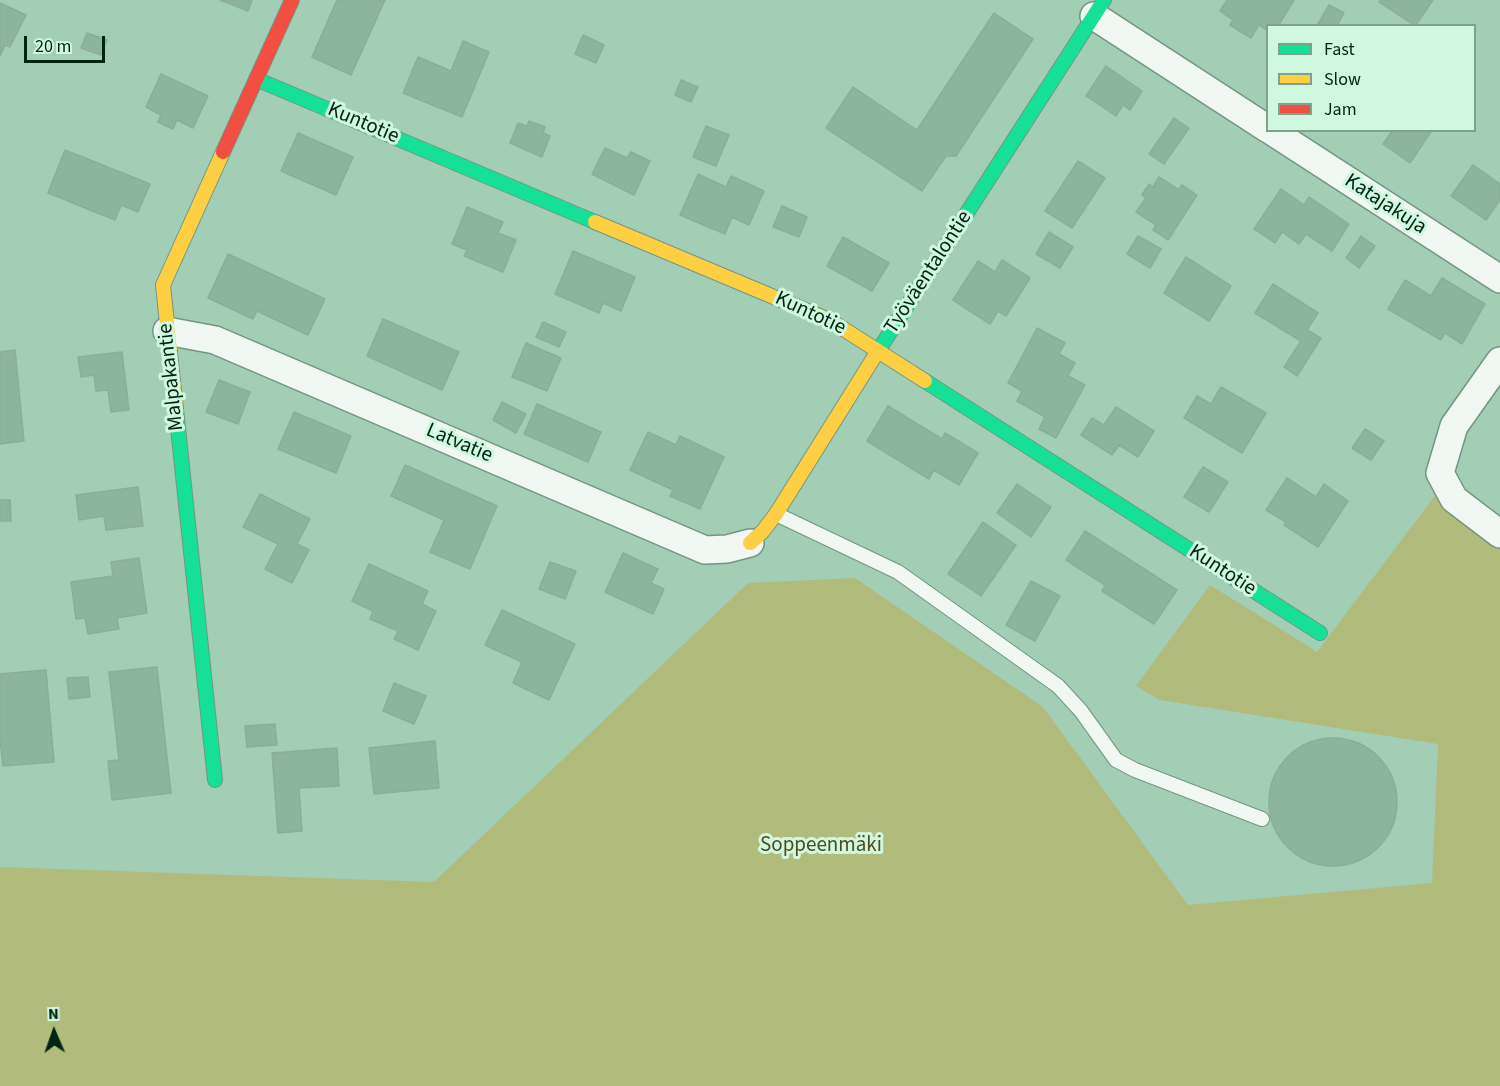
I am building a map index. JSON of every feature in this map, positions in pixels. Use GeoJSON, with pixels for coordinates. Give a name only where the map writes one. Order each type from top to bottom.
{"type":"FeatureCollection","features":[{"type":"Feature","properties":{"kind":"street","name":"Malpakantie"},"geometry":{"type":"LineString","coordinates":[[215,780],[163,285],[292,0]]}},
{"type":"Feature","properties":{"kind":"street","name":"Katajakuja"},"geometry":{"type":"LineString","coordinates":[[1099,8],[1266,128]]}},
{"type":"Feature","properties":{"kind":"street","name":"Työväentalontie"},"geometry":{"type":"LineString","coordinates":[[750,543],[776,514],[1099,8]]}},
{"type":"Feature","properties":{"kind":"street","name":"Kuntotie"},"geometry":{"type":"LineString","coordinates":[[256,79],[831,321],[1320,633]]}},
{"type":"Feature","properties":{"kind":"street","name":"Katajakuja"},"geometry":{"type":"LineString","coordinates":[[1272,132],[1500,279]]}},
{"type":"Feature","properties":{"kind":"street","name":"Latvatie"},"geometry":{"type":"LineString","coordinates":[[167,331],[215,340],[705,550],[728,549],[750,543]]}},
{"type":"Feature","properties":{"kind":"street"},"geometry":{"type":"LineString","coordinates":[[1500,361],[1454,426],[1440,473],[1454,499],[1500,534]]}},
{"type":"Feature","properties":{"kind":"lane"},"geometry":{"type":"LineString","coordinates":[[776,514],[898,572],[1058,686],[1081,711],[1116,760],[1135,770],[1262,819]]}},
{"type":"Feature","properties":{"kind":"green space","name":"Soppeenmäki"},"geometry":{"type":"Polygon","coordinates":[[[1437,493],[1500,540],[1500,1086],[0,1086],[0,867],[434,882],[748,583],[855,578],[1043,707],[1188,905],[1432,883],[1438,744],[1160,700],[1136,686],[1210,585],[1317,652],[1437,493]]]}},
{"type":"Feature","properties":{"kind":"building"},"geometry":{"type":"Polygon","coordinates":[[[220,0],[252,0],[248,11],[220,0]]]}},
{"type":"Feature","properties":{"kind":"building"},"geometry":{"type":"Polygon","coordinates":[[[337,0],[385,0],[351,75],[312,57],[337,0]]]}},
{"type":"Feature","properties":{"kind":"building"},"geometry":{"type":"Polygon","coordinates":[[[1227,0],[1294,0],[1279,24],[1266,24],[1266,30],[1259,25],[1251,38],[1230,25],[1233,20],[1220,11],[1227,0]]]}},
{"type":"Feature","properties":{"kind":"building"},"geometry":{"type":"Polygon","coordinates":[[[1381,0],[1433,0],[1416,24],[1412,24],[1379,2],[1381,0]]]}},
{"type":"Feature","properties":{"kind":"building"},"geometry":{"type":"Polygon","coordinates":[[[0,3],[26,15],[10,47],[5,45],[0,56],[0,3]]]}},
{"type":"Feature","properties":{"kind":"building"},"geometry":{"type":"Polygon","coordinates":[[[1329,5],[1344,13],[1338,24],[1318,24],[1329,5]]]}},
{"type":"Feature","properties":{"kind":"building"},"geometry":{"type":"Polygon","coordinates":[[[994,13],[1033,39],[956,156],[946,156],[922,191],[826,128],[853,87],[917,130],[994,13]]]}},
{"type":"Feature","properties":{"kind":"building"},"geometry":{"type":"Polygon","coordinates":[[[87,33],[107,40],[101,55],[81,48],[87,33]]]}},
{"type":"Feature","properties":{"kind":"building"},"geometry":{"type":"Polygon","coordinates":[[[583,35],[604,45],[596,63],[575,54],[583,35]]]}},
{"type":"Feature","properties":{"kind":"building"},"geometry":{"type":"Polygon","coordinates":[[[463,41],[489,52],[462,117],[403,93],[418,57],[451,71],[463,41]]]}},
{"type":"Feature","properties":{"kind":"building"},"geometry":{"type":"Polygon","coordinates":[[[1106,66],[1142,91],[1130,110],[1123,105],[1116,116],[1086,96],[1106,66]]]}},
{"type":"Feature","properties":{"kind":"building"},"geometry":{"type":"Polygon","coordinates":[[[161,74],[208,96],[193,128],[177,120],[173,129],[158,122],[161,115],[146,107],[161,74]]]}},
{"type":"Feature","properties":{"kind":"building"},"geometry":{"type":"Polygon","coordinates":[[[681,80],[698,87],[691,102],[675,95],[681,80]]]}},
{"type":"Feature","properties":{"kind":"building"},"geometry":{"type":"Polygon","coordinates":[[[1174,118],[1189,128],[1164,164],[1149,154],[1174,118]]]}},
{"type":"Feature","properties":{"kind":"building"},"geometry":{"type":"Polygon","coordinates":[[[529,121],[545,127],[543,133],[550,136],[542,157],[510,143],[518,123],[527,126],[529,121]]]}},
{"type":"Feature","properties":{"kind":"building"},"geometry":{"type":"Polygon","coordinates":[[[706,126],[729,135],[716,166],[693,157],[706,126]]]}},
{"type":"Feature","properties":{"kind":"building"},"geometry":{"type":"Polygon","coordinates":[[[1392,132],[1431,132],[1410,163],[1383,144],[1392,132]]]}},
{"type":"Feature","properties":{"kind":"building"},"geometry":{"type":"Polygon","coordinates":[[[298,133],[353,157],[336,195],[281,171],[298,133]]]}},
{"type":"Feature","properties":{"kind":"building"},"geometry":{"type":"Polygon","coordinates":[[[605,148],[627,158],[631,152],[650,161],[634,195],[592,174],[605,148]]]}},
{"type":"Feature","properties":{"kind":"building"},"geometry":{"type":"Polygon","coordinates":[[[65,150],[150,184],[138,212],[121,205],[115,220],[48,193],[65,150]]]}},
{"type":"Feature","properties":{"kind":"building"},"geometry":{"type":"Polygon","coordinates":[[[1078,161],[1105,178],[1072,228],[1045,211],[1078,161]]]}},
{"type":"Feature","properties":{"kind":"building"},"geometry":{"type":"Polygon","coordinates":[[[1473,165],[1500,184],[1500,200],[1486,220],[1451,196],[1473,165]]]}},
{"type":"Feature","properties":{"kind":"building"},"geometry":{"type":"Polygon","coordinates":[[[698,174],[726,187],[731,176],[764,191],[749,225],[732,217],[725,234],[680,215],[698,174]]]}},
{"type":"Feature","properties":{"kind":"building"},"geometry":{"type":"Polygon","coordinates":[[[1159,177],[1179,190],[1182,185],[1197,195],[1168,240],[1153,230],[1156,225],[1136,212],[1146,198],[1142,195],[1149,184],[1153,187],[1159,177]]]}},
{"type":"Feature","properties":{"kind":"building"},"geometry":{"type":"Polygon","coordinates":[[[1281,189],[1304,205],[1309,197],[1349,224],[1332,251],[1306,234],[1299,244],[1282,232],[1275,243],[1254,229],[1281,189]]]}},
{"type":"Feature","properties":{"kind":"building"},"geometry":{"type":"Polygon","coordinates":[[[782,206],[807,217],[799,237],[773,227],[782,206]]]}},
{"type":"Feature","properties":{"kind":"building"},"geometry":{"type":"Polygon","coordinates":[[[467,207],[503,222],[498,233],[516,240],[503,272],[464,256],[467,250],[452,244],[467,207]]]}},
{"type":"Feature","properties":{"kind":"building"},"geometry":{"type":"Polygon","coordinates":[[[1049,232],[1073,247],[1060,268],[1036,254],[1049,232]]]}},
{"type":"Feature","properties":{"kind":"building"},"geometry":{"type":"Polygon","coordinates":[[[1138,236],[1161,249],[1150,268],[1127,254],[1138,236]]]}},
{"type":"Feature","properties":{"kind":"building"},"geometry":{"type":"Polygon","coordinates":[[[1361,236],[1375,246],[1359,268],[1346,258],[1361,236]]]}},
{"type":"Feature","properties":{"kind":"building"},"geometry":{"type":"Polygon","coordinates":[[[843,237],[889,263],[872,291],[827,266],[843,237]]]}},
{"type":"Feature","properties":{"kind":"building"},"geometry":{"type":"Polygon","coordinates":[[[573,251],[635,277],[621,311],[603,303],[599,313],[555,294],[573,251]]]}},
{"type":"Feature","properties":{"kind":"building"},"geometry":{"type":"Polygon","coordinates":[[[228,254],[325,299],[308,335],[257,311],[253,319],[208,298],[228,254]]]}},
{"type":"Feature","properties":{"kind":"building"},"geometry":{"type":"Polygon","coordinates":[[[1186,257],[1231,286],[1209,321],[1164,293],[1186,257]]]}},
{"type":"Feature","properties":{"kind":"building"},"geometry":{"type":"Polygon","coordinates":[[[1002,260],[1030,278],[1006,316],[998,311],[990,324],[953,300],[978,261],[995,272],[1002,260]]]}},
{"type":"Feature","properties":{"kind":"building"},"geometry":{"type":"Polygon","coordinates":[[[1442,278],[1485,304],[1462,344],[1445,333],[1441,340],[1388,309],[1405,280],[1431,296],[1442,278]]]}},
{"type":"Feature","properties":{"kind":"building"},"geometry":{"type":"Polygon","coordinates":[[[1273,284],[1318,313],[1307,330],[1321,338],[1297,376],[1284,367],[1301,341],[1255,313],[1273,284]]]}},
{"type":"Feature","properties":{"kind":"building"},"geometry":{"type":"Polygon","coordinates":[[[383,319],[459,352],[442,390],[367,356],[383,319]]]}},
{"type":"Feature","properties":{"kind":"building"},"geometry":{"type":"Polygon","coordinates":[[[543,322],[566,332],[559,347],[536,337],[543,322]]]}},
{"type":"Feature","properties":{"kind":"building"},"geometry":{"type":"Polygon","coordinates":[[[1037,328],[1065,343],[1059,354],[1075,363],[1068,376],[1085,385],[1056,438],[1039,429],[1045,417],[1017,401],[1022,391],[1008,383],[1037,328]]]}},
{"type":"Feature","properties":{"kind":"building"},"geometry":{"type":"Polygon","coordinates":[[[526,343],[561,358],[547,391],[512,377],[526,343]]]}},
{"type":"Feature","properties":{"kind":"building"},"geometry":{"type":"Polygon","coordinates":[[[15,350],[24,441],[0,444],[0,352],[15,350]]]}},
{"type":"Feature","properties":{"kind":"building"},"geometry":{"type":"Polygon","coordinates":[[[122,352],[129,410],[111,412],[108,390],[96,391],[94,375],[81,377],[78,357],[122,352]]]}},
{"type":"Feature","properties":{"kind":"building"},"geometry":{"type":"Polygon","coordinates":[[[219,380],[250,392],[238,424],[206,412],[219,380]]]}},
{"type":"Feature","properties":{"kind":"building"},"geometry":{"type":"Polygon","coordinates":[[[1221,387],[1266,413],[1242,453],[1184,418],[1197,396],[1211,404],[1221,387]]]}},
{"type":"Feature","properties":{"kind":"building"},"geometry":{"type":"Polygon","coordinates":[[[502,402],[526,414],[516,433],[493,420],[502,402]]]}},
{"type":"Feature","properties":{"kind":"building"},"geometry":{"type":"Polygon","coordinates":[[[537,404],[601,432],[588,462],[524,434],[537,404]]]}},
{"type":"Feature","properties":{"kind":"building"},"geometry":{"type":"Polygon","coordinates":[[[888,406],[942,439],[945,433],[978,453],[959,485],[934,470],[929,479],[867,441],[888,406]]]}},
{"type":"Feature","properties":{"kind":"building"},"geometry":{"type":"Polygon","coordinates":[[[1116,407],[1154,431],[1138,457],[1119,445],[1112,455],[1081,435],[1092,418],[1104,425],[1116,407]]]}},
{"type":"Feature","properties":{"kind":"building"},"geometry":{"type":"Polygon","coordinates":[[[294,412],[351,436],[336,473],[278,449],[294,412]]]}},
{"type":"Feature","properties":{"kind":"building"},"geometry":{"type":"Polygon","coordinates":[[[1365,429],[1384,441],[1371,460],[1352,448],[1365,429]]]}},
{"type":"Feature","properties":{"kind":"building"},"geometry":{"type":"Polygon","coordinates":[[[648,432],[676,445],[680,436],[724,457],[700,509],[670,496],[673,490],[630,470],[648,432]]]}},
{"type":"Feature","properties":{"kind":"building"},"geometry":{"type":"Polygon","coordinates":[[[405,465],[497,506],[470,569],[430,552],[444,520],[391,496],[405,465]]]}},
{"type":"Feature","properties":{"kind":"building"},"geometry":{"type":"Polygon","coordinates":[[[1203,467],[1228,482],[1209,512],[1184,497],[1203,467]]]}},
{"type":"Feature","properties":{"kind":"building"},"geometry":{"type":"Polygon","coordinates":[[[1287,478],[1316,497],[1324,484],[1348,501],[1318,547],[1284,525],[1286,522],[1266,510],[1287,478]]]}},
{"type":"Feature","properties":{"kind":"building"},"geometry":{"type":"Polygon","coordinates":[[[1017,484],[1051,507],[1031,537],[997,513],[1017,484]]]}},
{"type":"Feature","properties":{"kind":"building"},"geometry":{"type":"Polygon","coordinates":[[[138,487],[143,526],[106,530],[104,516],[79,520],[76,495],[138,487]]]}},
{"type":"Feature","properties":{"kind":"building"},"geometry":{"type":"Polygon","coordinates":[[[260,494],[310,519],[297,544],[309,550],[292,583],[265,569],[278,544],[243,527],[260,494]]]}},
{"type":"Feature","properties":{"kind":"building"},"geometry":{"type":"Polygon","coordinates":[[[0,500],[10,500],[11,521],[0,521],[0,500]]]}},
{"type":"Feature","properties":{"kind":"building"},"geometry":{"type":"Polygon","coordinates":[[[983,522],[1016,545],[981,596],[948,574],[983,522]]]}},
{"type":"Feature","properties":{"kind":"building"},"geometry":{"type":"Polygon","coordinates":[[[1085,531],[1177,590],[1154,624],[1102,591],[1105,585],[1066,560],[1085,531]]]}},
{"type":"Feature","properties":{"kind":"building"},"geometry":{"type":"Polygon","coordinates":[[[623,553],[658,569],[651,583],[664,589],[653,614],[605,592],[623,553]]]}},
{"type":"Feature","properties":{"kind":"building"},"geometry":{"type":"Polygon","coordinates":[[[139,558],[147,613],[117,618],[119,629],[88,634],[85,618],[76,619],[71,582],[113,576],[111,562],[139,558]]]}},
{"type":"Feature","properties":{"kind":"building"},"geometry":{"type":"Polygon","coordinates":[[[550,562],[576,571],[565,599],[539,589],[550,562]]]}},
{"type":"Feature","properties":{"kind":"building"},"geometry":{"type":"Polygon","coordinates":[[[369,564],[428,591],[422,604],[436,611],[418,650],[394,639],[398,631],[370,619],[373,611],[352,601],[369,564]]]}},
{"type":"Feature","properties":{"kind":"building"},"geometry":{"type":"Polygon","coordinates":[[[1031,581],[1060,596],[1035,641],[1006,625],[1031,581]]]}},
{"type":"Feature","properties":{"kind":"building"},"geometry":{"type":"Polygon","coordinates":[[[502,610],[575,644],[549,700],[513,683],[522,662],[485,645],[502,610]]]}},
{"type":"Feature","properties":{"kind":"building"},"geometry":{"type":"Polygon","coordinates":[[[157,667],[171,793],[112,800],[108,761],[119,760],[109,672],[157,667]]]}},
{"type":"Feature","properties":{"kind":"building"},"geometry":{"type":"Polygon","coordinates":[[[46,670],[54,762],[3,766],[0,739],[0,674],[46,670]]]}},
{"type":"Feature","properties":{"kind":"building"},"geometry":{"type":"Polygon","coordinates":[[[88,677],[90,697],[69,699],[67,678],[88,677]]]}},
{"type":"Feature","properties":{"kind":"building"},"geometry":{"type":"Polygon","coordinates":[[[394,683],[426,696],[414,724],[383,711],[394,683]]]}},
{"type":"Feature","properties":{"kind":"building"},"geometry":{"type":"Polygon","coordinates":[[[275,724],[277,745],[247,747],[245,726],[275,724]]]}},
{"type":"Feature","properties":{"kind":"building"},"geometry":{"type":"Polygon","coordinates":[[[1333,738],[1357,743],[1378,757],[1392,778],[1397,802],[1392,826],[1378,847],[1357,861],[1333,866],[1309,861],[1288,847],[1274,826],[1269,802],[1274,778],[1288,757],[1309,743],[1333,738]]]}},
{"type":"Feature","properties":{"kind":"building"},"geometry":{"type":"Polygon","coordinates":[[[435,741],[439,788],[374,794],[369,748],[435,741]]]}},
{"type":"Feature","properties":{"kind":"building"},"geometry":{"type":"Polygon","coordinates":[[[337,748],[339,786],[299,788],[302,831],[278,833],[272,753],[337,748]]]}},
{"type":"Feature","properties":{"kind":"traffic: fast"},"geometry":{"type":"LineString","coordinates":[[878,351],[1104,0]]}},
{"type":"Feature","properties":{"kind":"traffic: fast"},"geometry":{"type":"LineString","coordinates":[[256,79],[595,222]]}},
{"type":"Feature","properties":{"kind":"traffic: fast"},"geometry":{"type":"LineString","coordinates":[[925,381],[1320,633]]}},
{"type":"Feature","properties":{"kind":"traffic: fast"},"geometry":{"type":"LineString","coordinates":[[176,409],[215,780]]}},
{"type":"Feature","properties":{"kind":"traffic: slow"},"geometry":{"type":"LineString","coordinates":[[176,409],[163,285],[223,152]]}},
{"type":"Feature","properties":{"kind":"traffic: slow"},"geometry":{"type":"LineString","coordinates":[[595,222],[831,321],[925,381]]}},
{"type":"Feature","properties":{"kind":"traffic: slow"},"geometry":{"type":"LineString","coordinates":[[750,543],[776,514],[878,351]]}},
{"type":"Feature","properties":{"kind":"traffic: jam"},"geometry":{"type":"LineString","coordinates":[[223,152],[292,0]]}}]}
